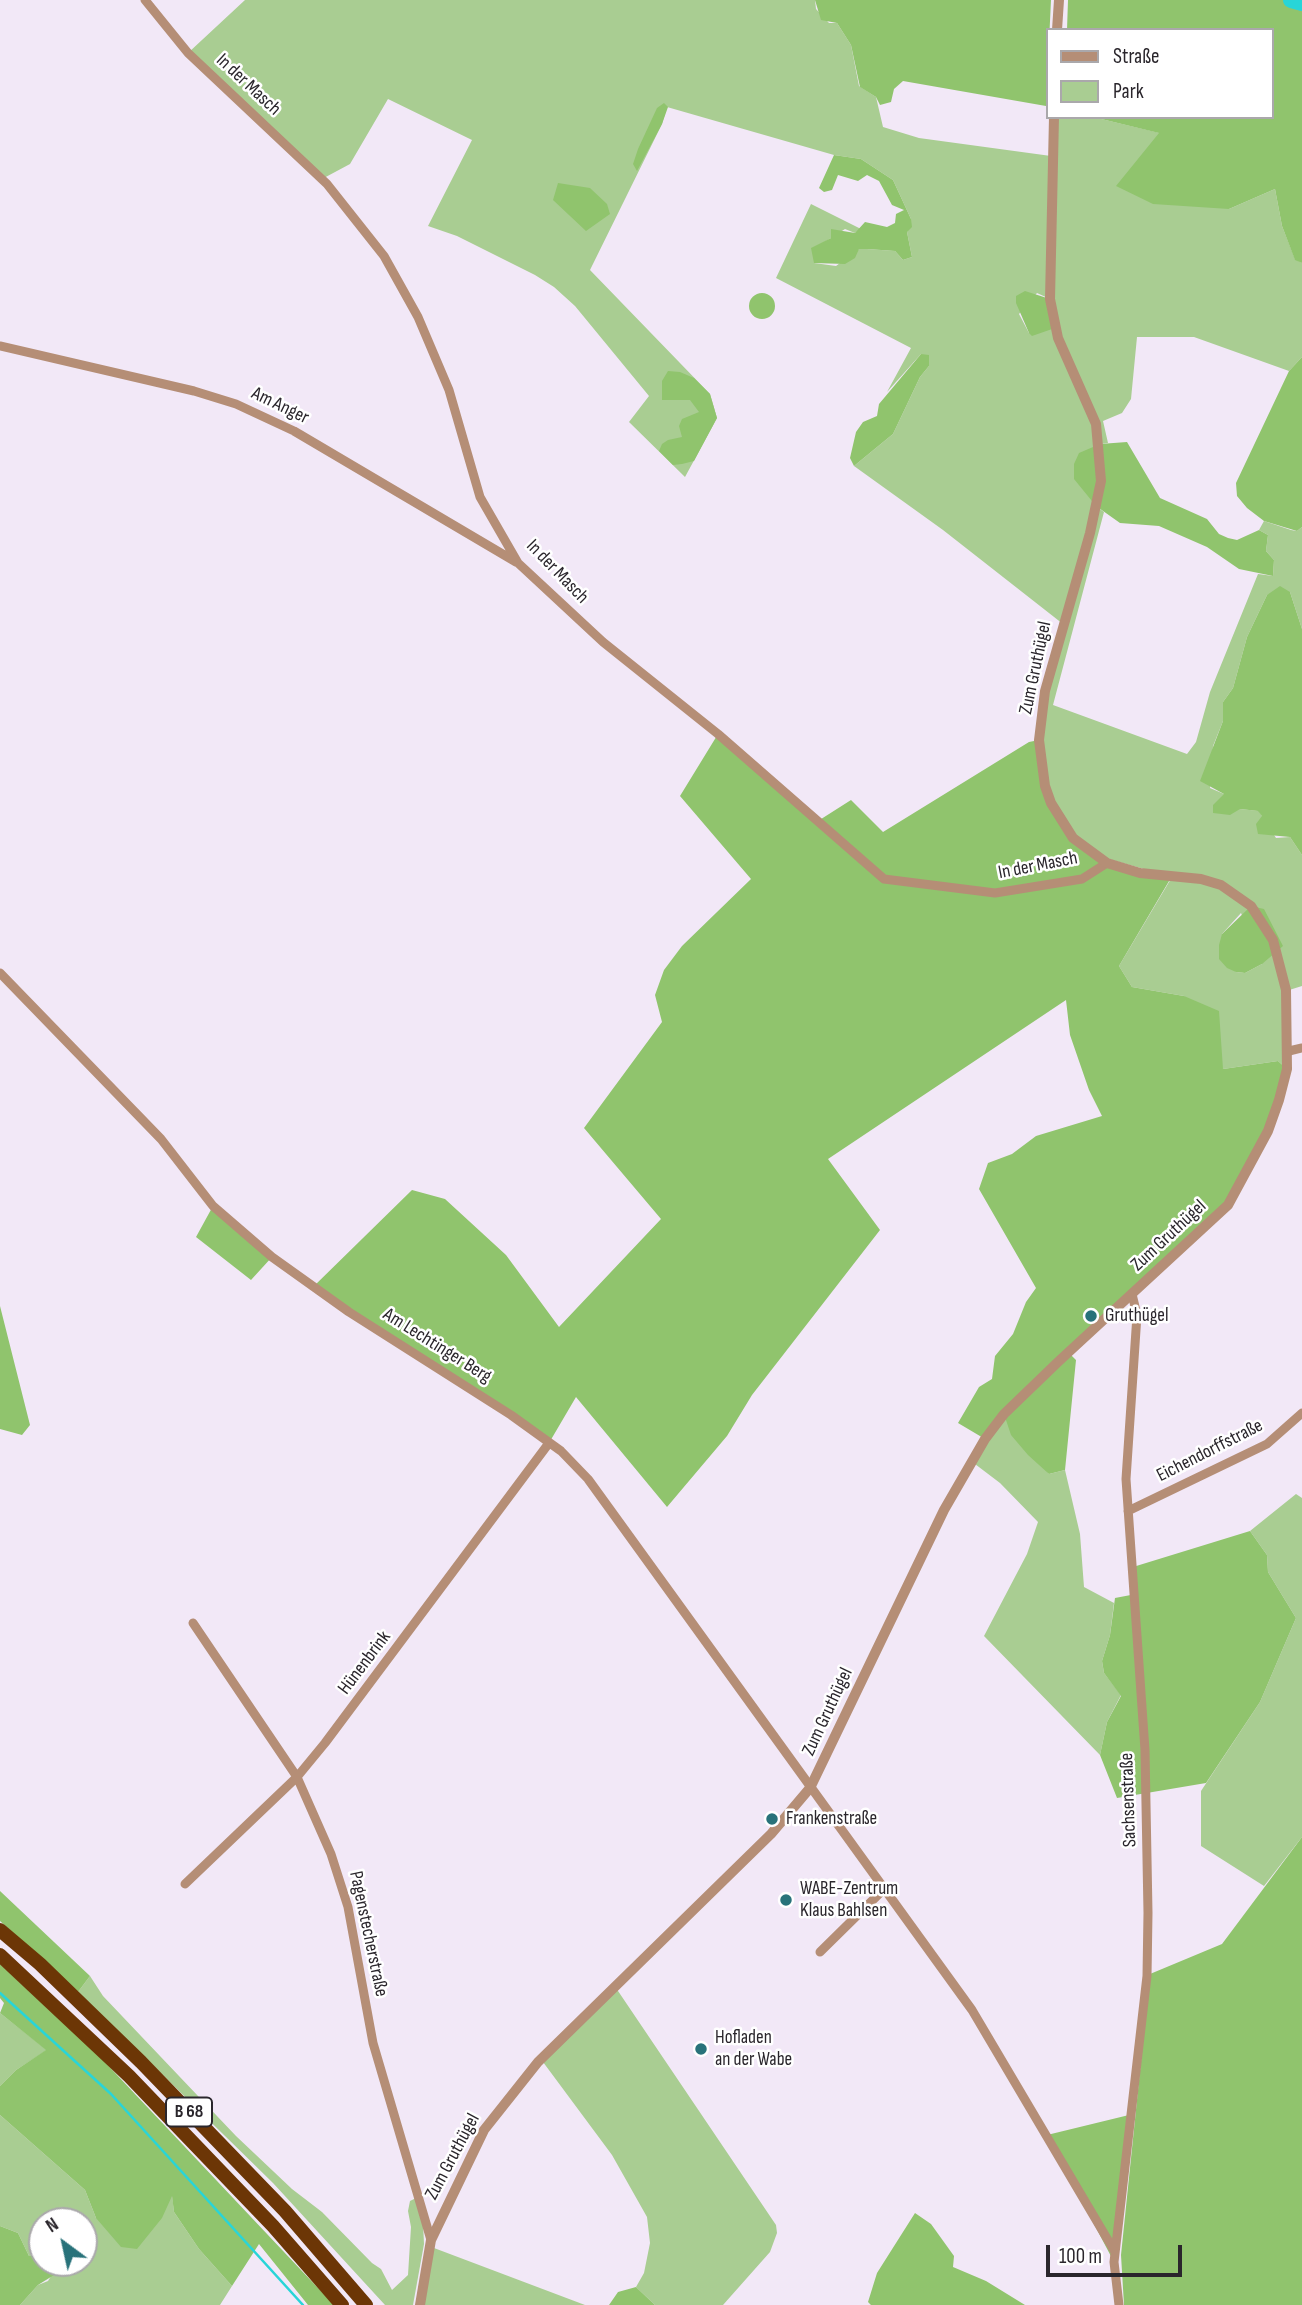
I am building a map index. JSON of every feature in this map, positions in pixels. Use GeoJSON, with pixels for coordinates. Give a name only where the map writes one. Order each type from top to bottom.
{"type":"FeatureCollection","features":[{"type":"Feature","properties":{"kind":"highway","name":"B 68"},"geometry":{"type":"LineString","coordinates":[[0,1930],[141,2062],[285,2211],[366,2305]]}},
{"type":"Feature","properties":{"kind":"highway","name":"B 68"},"geometry":{"type":"LineString","coordinates":[[0,1955],[129,2076],[273,2226],[342,2305]]}},
{"type":"Feature","properties":{"kind":"street","name":"In der Masch"},"geometry":{"type":"LineString","coordinates":[[145,0],[188,53],[327,184],[384,256],[418,317],[449,390],[480,497],[518,563],[603,642],[719,734],[884,879],[995,892],[1082,878],[1107,863]]}},
{"type":"Feature","properties":{"kind":"street"},"geometry":{"type":"LineString","coordinates":[[1057,28],[1059,0]]}},
{"type":"Feature","properties":{"kind":"street","name":"Zum Gruthügel"},"geometry":{"type":"LineString","coordinates":[[421,2305],[431,2240],[484,2130],[538,2062],[771,1834],[810,1788],[944,1510],[985,1439],[1004,1414],[1228,1205],[1268,1131],[1282,1090],[1289,1051],[1282,967],[1269,934],[1251,906],[1221,886],[1201,879],[1140,873],[1107,863],[1082,846],[1061,821],[1051,803],[1041,768],[1039,740],[1045,691],[1090,533],[1101,481],[1100,444],[1096,424],[1058,338],[1050,298],[1054,119]]}},
{"type":"Feature","properties":{"kind":"street","name":"Am Anger"},"geometry":{"type":"LineString","coordinates":[[0,346],[194,391],[236,404],[294,431],[518,563]]}},
{"type":"Feature","properties":{"kind":"street","name":"Am Lechtinger Berg"},"geometry":{"type":"LineString","coordinates":[[0,973],[161,1139],[214,1206],[272,1257],[302,1280],[465,1383],[571,1461],[605,1499],[810,1788]]}},
{"type":"Feature","properties":{"kind":"street"},"geometry":{"type":"LineString","coordinates":[[1289,1051],[1302,1048]]}},
{"type":"Feature","properties":{"kind":"street","name":"Sachsenstraße"},"geometry":{"type":"LineString","coordinates":[[1119,2305],[1115,2252],[1147,1976],[1145,1750],[1126,1479],[1136,1315],[1132,1294]]}},
{"type":"Feature","properties":{"kind":"street","name":"Eichendorffstraße"},"geometry":{"type":"LineString","coordinates":[[1128,1511],[1267,1444],[1302,1413]]}},
{"type":"Feature","properties":{"kind":"street","name":"Hünenbrink"},"geometry":{"type":"LineString","coordinates":[[185,1884],[297,1777],[390,1659],[549,1443]]}},
{"type":"Feature","properties":{"kind":"street","name":"Pagenstecherstraße"},"geometry":{"type":"LineString","coordinates":[[193,1623],[297,1777],[341,1880],[373,2043],[431,2240]]}},
{"type":"Feature","properties":{"kind":"street"},"geometry":{"type":"LineString","coordinates":[[810,1788],[972,2010],[1115,2252]]}},
{"type":"Feature","properties":{"kind":"street"},"geometry":{"type":"LineString","coordinates":[[820,1952],[885,1888]]}},
{"type":"Feature","properties":{"kind":"green space"},"geometry":{"type":"Polygon","coordinates":[[[245,0],[815,0],[816,9],[829,23],[837,23],[851,45],[859,86],[876,97],[883,127],[919,138],[1051,156],[1054,119],[1101,119],[1160,133],[1229,209],[1275,189],[1282,226],[1295,259],[1302,263],[1302,357],[1289,371],[1194,337],[1137,337],[1131,399],[1122,413],[1103,421],[1108,443],[1100,444],[1096,506],[1104,512],[1053,705],[1187,754],[1196,742],[1210,692],[1258,574],[1273,576],[1274,560],[1266,551],[1268,535],[1259,530],[1264,521],[1297,531],[1302,527],[1302,629],[1290,592],[1267,595],[1247,637],[1233,688],[1223,702],[1223,721],[1213,746],[1210,788],[1224,794],[1240,809],[1259,811],[1276,838],[1290,837],[1302,855],[1302,986],[1286,991],[1287,1069],[1278,1061],[1223,1069],[1184,996],[1132,987],[1119,966],[1172,877],[1091,854],[1051,803],[1039,740],[1063,624],[943,530],[854,466],[893,434],[920,377],[929,366],[921,354],[887,392],[911,348],[776,278],[811,204],[861,229],[855,233],[845,229],[823,243],[814,263],[836,266],[859,249],[895,251],[903,260],[912,257],[907,232],[911,219],[893,180],[861,159],[834,155],[667,107],[662,124],[590,270],[710,394],[717,418],[685,477],[629,422],[649,396],[575,306],[554,287],[535,275],[457,236],[428,226],[472,140],[388,99],[350,164],[322,179],[188,53],[245,0]],[[1037,293],[1019,314],[1029,333],[1050,299],[1037,293]],[[1241,913],[1222,934],[1236,972],[1245,973],[1262,964],[1241,913]]]}},
{"type":"Feature","properties":{"kind":"green space"},"geometry":{"type":"Polygon","coordinates":[[[815,0],[1051,0],[1050,28],[1046,28],[1046,106],[903,81],[894,89],[891,102],[880,105],[876,97],[860,87],[851,45],[837,23],[821,20],[815,0]]]}},
{"type":"Feature","properties":{"kind":"green space"},"geometry":{"type":"Polygon","coordinates":[[[1068,0],[1302,0],[1302,263],[1295,260],[1282,226],[1275,189],[1229,209],[1153,204],[1116,186],[1159,133],[1101,119],[1274,119],[1274,28],[1067,28],[1068,0]]]}},
{"type":"Feature","properties":{"kind":"green space"},"geometry":{"type":"Polygon","coordinates":[[[664,103],[668,107],[662,124],[637,171],[633,164],[638,149],[657,108],[664,103]]]}},
{"type":"Feature","properties":{"kind":"green space"},"geometry":{"type":"Polygon","coordinates":[[[834,155],[861,159],[893,180],[911,219],[912,227],[907,232],[912,257],[903,260],[895,251],[859,249],[855,258],[845,264],[814,263],[811,248],[831,238],[831,229],[855,233],[865,222],[887,227],[895,223],[896,214],[904,210],[892,205],[879,181],[867,175],[858,181],[838,175],[832,190],[824,192],[819,188],[834,155]]]}},
{"type":"Feature","properties":{"kind":"green space"},"geometry":{"type":"Polygon","coordinates":[[[558,183],[590,188],[607,204],[610,214],[586,231],[553,200],[558,183]]]}},
{"type":"Feature","properties":{"kind":"green space"},"geometry":{"type":"Polygon","coordinates":[[[1025,291],[1050,299],[1055,328],[1032,336],[1029,333],[1016,303],[1016,296],[1025,291]]]}},
{"type":"Feature","properties":{"kind":"green space"},"geometry":{"type":"Polygon","coordinates":[[[762,293],[771,297],[775,306],[771,315],[762,319],[753,315],[749,306],[753,297],[762,293]]]}},
{"type":"Feature","properties":{"kind":"green space"},"geometry":{"type":"Polygon","coordinates":[[[921,354],[929,355],[929,366],[920,377],[893,434],[854,466],[850,458],[856,432],[863,422],[877,416],[879,404],[921,354]]]}},
{"type":"Feature","properties":{"kind":"green space"},"geometry":{"type":"Polygon","coordinates":[[[1302,357],[1302,527],[1297,531],[1264,521],[1247,508],[1237,496],[1236,483],[1289,371],[1302,357]]]}},
{"type":"Feature","properties":{"kind":"green space"},"geometry":{"type":"Polygon","coordinates":[[[668,371],[680,372],[694,378],[710,394],[717,418],[694,461],[673,465],[659,451],[662,444],[682,437],[679,426],[682,419],[699,412],[690,400],[662,400],[662,381],[668,371]]]}},
{"type":"Feature","properties":{"kind":"green space"},"geometry":{"type":"Polygon","coordinates":[[[1127,442],[1160,498],[1207,519],[1219,534],[1228,538],[1237,540],[1259,530],[1268,535],[1266,551],[1274,560],[1273,576],[1239,569],[1207,547],[1159,526],[1120,523],[1096,506],[1074,479],[1074,464],[1079,453],[1100,444],[1127,442]]]}},
{"type":"Feature","properties":{"kind":"green space"},"geometry":{"type":"Polygon","coordinates":[[[1280,586],[1290,592],[1302,629],[1302,855],[1290,837],[1258,834],[1256,824],[1262,816],[1258,811],[1240,809],[1230,815],[1213,813],[1213,805],[1224,794],[1200,781],[1223,721],[1223,702],[1233,688],[1247,637],[1267,595],[1280,586]]]}},
{"type":"Feature","properties":{"kind":"green space"},"geometry":{"type":"Polygon","coordinates":[[[718,734],[818,821],[851,800],[883,832],[1029,742],[1039,740],[1041,768],[1061,821],[1107,863],[1172,876],[1119,966],[1132,987],[1184,996],[1219,1011],[1223,1069],[1278,1061],[1287,1069],[1279,1100],[1228,1205],[1069,1353],[1076,1360],[1065,1470],[1049,1474],[1028,1455],[1011,1435],[1004,1414],[985,1439],[958,1423],[979,1387],[992,1379],[995,1356],[1013,1334],[1026,1302],[1036,1288],[979,1189],[988,1163],[1012,1154],[1036,1136],[1102,1116],[1089,1090],[1070,1035],[1066,1000],[828,1159],[880,1230],[752,1395],[727,1436],[667,1507],[576,1397],[549,1443],[313,1287],[412,1190],[445,1199],[506,1255],[559,1327],[661,1219],[584,1128],[662,1022],[655,995],[664,970],[682,946],[751,879],[680,796],[718,734]]]}},
{"type":"Feature","properties":{"kind":"green space"},"geometry":{"type":"Polygon","coordinates":[[[1251,906],[1264,909],[1283,946],[1262,964],[1245,973],[1236,972],[1227,968],[1219,959],[1219,945],[1222,934],[1251,906]]]}},
{"type":"Feature","properties":{"kind":"green space"},"geometry":{"type":"Polygon","coordinates":[[[213,1206],[272,1257],[251,1280],[196,1237],[213,1206]]]}},
{"type":"Feature","properties":{"kind":"green space"},"geometry":{"type":"Polygon","coordinates":[[[0,1306],[30,1425],[22,1435],[0,1429],[0,1306]]]}},
{"type":"Feature","properties":{"kind":"green space"},"geometry":{"type":"Polygon","coordinates":[[[1004,1414],[1049,1474],[1065,1470],[1080,1534],[1084,1587],[1114,1603],[1110,1635],[1102,1661],[1104,1673],[1121,1695],[1107,1722],[1100,1755],[984,1636],[1027,1554],[1038,1522],[1000,1483],[971,1461],[1004,1414]]]}},
{"type":"Feature","properties":{"kind":"green space"},"geometry":{"type":"Polygon","coordinates":[[[1296,1494],[1302,1498],[1302,1837],[1264,1886],[1201,1846],[1201,1791],[1260,1702],[1296,1618],[1268,1572],[1267,1555],[1250,1531],[1296,1494]]]}},
{"type":"Feature","properties":{"kind":"green space"},"geometry":{"type":"Polygon","coordinates":[[[1250,1531],[1267,1555],[1268,1572],[1296,1618],[1260,1702],[1206,1783],[1117,1798],[1100,1755],[1107,1722],[1121,1696],[1104,1673],[1102,1661],[1110,1635],[1115,1598],[1136,1594],[1133,1567],[1250,1531]]]}},
{"type":"Feature","properties":{"kind":"green space"},"geometry":{"type":"Polygon","coordinates":[[[1302,1837],[1302,2305],[1124,2305],[1121,2255],[1150,1974],[1222,1944],[1302,1837]]]}},
{"type":"Feature","properties":{"kind":"green space"},"geometry":{"type":"Polygon","coordinates":[[[0,1891],[90,1976],[78,1992],[0,1921],[0,1891]]]}},
{"type":"Feature","properties":{"kind":"green space"},"geometry":{"type":"Polygon","coordinates":[[[0,1964],[101,2058],[334,2305],[308,2305],[259,2244],[232,2286],[199,2249],[174,2212],[172,2196],[162,2218],[137,2249],[121,2247],[98,2220],[98,2207],[92,2207],[85,2190],[0,2115],[0,2086],[16,2070],[46,2050],[0,2013],[4,2003],[0,1998],[0,1964]]]}},
{"type":"Feature","properties":{"kind":"green space"},"geometry":{"type":"Polygon","coordinates":[[[90,1976],[103,1996],[236,2136],[292,2189],[322,2212],[381,2269],[392,2290],[408,2275],[411,2227],[408,2211],[410,2201],[416,2198],[423,2223],[424,2244],[413,2305],[385,2305],[273,2183],[78,1992],[90,1976]]]}},
{"type":"Feature","properties":{"kind":"green space"},"geometry":{"type":"Polygon","coordinates":[[[616,1988],[776,2225],[777,2233],[770,2252],[723,2305],[655,2305],[636,2287],[644,2273],[650,2243],[647,2217],[612,2155],[543,2062],[616,1988]]]}},
{"type":"Feature","properties":{"kind":"green space"},"geometry":{"type":"Polygon","coordinates":[[[0,2013],[47,2050],[16,2070],[0,2086],[0,2013]]]}},
{"type":"Feature","properties":{"kind":"green space"},"geometry":{"type":"Polygon","coordinates":[[[0,2115],[85,2190],[92,2207],[28,2207],[28,2254],[18,2233],[0,2226],[0,2115]]]}},
{"type":"Feature","properties":{"kind":"green space"},"geometry":{"type":"Polygon","coordinates":[[[1129,2115],[1114,2262],[1047,2135],[1129,2115]]]}},
{"type":"Feature","properties":{"kind":"green space"},"geometry":{"type":"Polygon","coordinates":[[[172,2194],[174,2212],[199,2249],[232,2286],[220,2305],[20,2305],[38,2285],[50,2277],[98,2277],[98,2217],[172,2194]]]}},
{"type":"Feature","properties":{"kind":"green space"},"geometry":{"type":"Polygon","coordinates":[[[915,2213],[931,2224],[954,2256],[953,2267],[986,2281],[1025,2305],[871,2305],[868,2302],[877,2273],[915,2213]]]}},
{"type":"Feature","properties":{"kind":"green space"},"geometry":{"type":"Polygon","coordinates":[[[0,2226],[18,2233],[28,2254],[28,2277],[51,2277],[38,2285],[20,2305],[0,2305],[0,2226]]]}},
{"type":"Feature","properties":{"kind":"green space"},"geometry":{"type":"Polygon","coordinates":[[[434,2248],[585,2305],[424,2305],[434,2248]]]}},
{"type":"Feature","properties":{"kind":"green space"},"geometry":{"type":"Polygon","coordinates":[[[636,2287],[655,2305],[609,2305],[618,2292],[636,2287]]]}},
{"type":"Feature","properties":{"kind":"waterway"},"geometry":{"type":"LineString","coordinates":[[1291,0],[1302,3]]}},
{"type":"Feature","properties":{"kind":"waterway"},"geometry":{"type":"LineString","coordinates":[[0,1993],[111,2094],[303,2305]]}},
{"type":"Feature","properties":{"kind":"place","name":"Gruthügel"},"geometry":{"type":"Point","coordinates":[1091,1316]}},
{"type":"Feature","properties":{"kind":"place","name":"Frankenstraße"},"geometry":{"type":"Point","coordinates":[772,1819]}},
{"type":"Feature","properties":{"kind":"place","name":"WABE-Zentrum Klaus Bahlsen"},"geometry":{"type":"Point","coordinates":[786,1900]}},
{"type":"Feature","properties":{"kind":"place","name":"Hofladen an der Wabe"},"geometry":{"type":"Point","coordinates":[701,2049]}}]}
